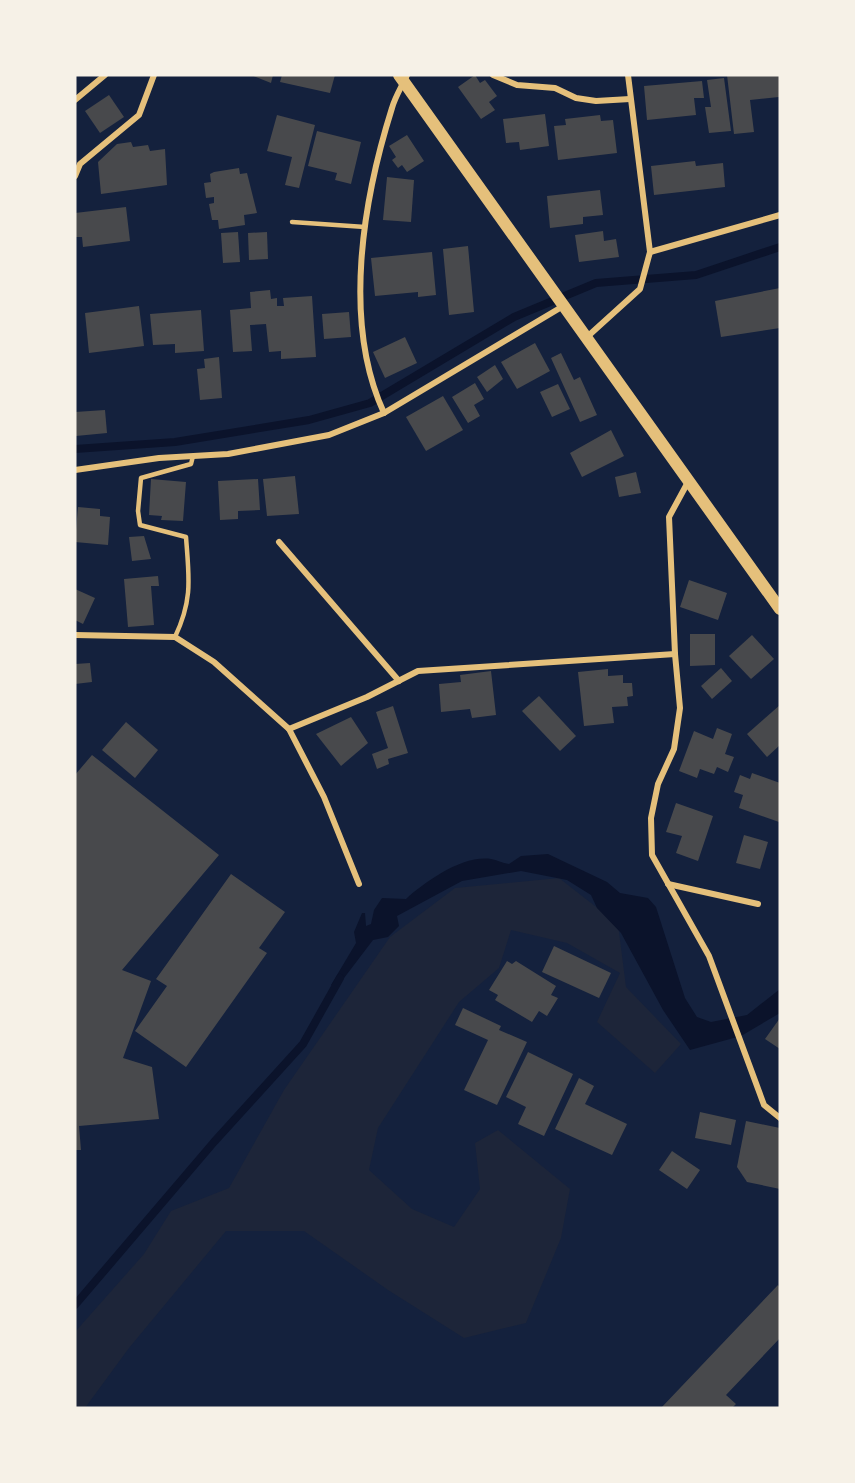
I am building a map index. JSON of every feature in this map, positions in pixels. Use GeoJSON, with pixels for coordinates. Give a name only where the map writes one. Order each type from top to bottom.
{"type":"FeatureCollection","features":[{"type":"Feature","properties":{"kind":"main road"},"geometry":{"type":"LineString","coordinates":[[403,77],[780,609]]}},
{"type":"Feature","properties":{"kind":"street"},"geometry":{"type":"LineString","coordinates":[[75,100],[105,75]]}},
{"type":"Feature","properties":{"kind":"street"},"geometry":{"type":"LineString","coordinates":[[75,176],[80,165],[139,114],[154,75]]}},
{"type":"Feature","properties":{"kind":"street"},"geometry":{"type":"LineString","coordinates":[[493,75],[517,85],[555,88],[586,100],[630,99]]}},
{"type":"Feature","properties":{"kind":"street"},"geometry":{"type":"LineString","coordinates":[[587,337],[640,289],[650,252],[628,75]]}},
{"type":"Feature","properties":{"kind":"street"},"geometry":{"type":"LineString","coordinates":[[384,413],[365,357],[360,275],[364,227],[392,107],[403,77]]}},
{"type":"Feature","properties":{"kind":"street"},"geometry":{"type":"LineString","coordinates":[[650,252],[780,215]]}},
{"type":"Feature","properties":{"kind":"street"},"geometry":{"type":"LineString","coordinates":[[75,470],[228,454],[329,435],[384,413],[565,305]]}},
{"type":"Feature","properties":{"kind":"street"},"geometry":{"type":"LineString","coordinates":[[689,481],[669,517],[675,654],[680,708],[674,749],[658,784],[651,818],[652,855],[709,956],[764,1105],[780,1118]]}},
{"type":"Feature","properties":{"kind":"street"},"geometry":{"type":"LineString","coordinates":[[279,542],[399,681]]}},
{"type":"Feature","properties":{"kind":"street"},"geometry":{"type":"LineString","coordinates":[[75,635],[175,637],[214,662],[289,729],[324,797],[359,884]]}},
{"type":"Feature","properties":{"kind":"street"},"geometry":{"type":"LineString","coordinates":[[289,729],[418,671],[675,654]]}},
{"type":"Feature","properties":{"kind":"street"},"geometry":{"type":"LineString","coordinates":[[668,884],[758,904]]}},
{"type":"Feature","properties":{"kind":"lane"},"geometry":{"type":"LineString","coordinates":[[292,222],[364,227]]}},
{"type":"Feature","properties":{"kind":"lane"},"geometry":{"type":"LineString","coordinates":[[175,637],[186,613],[189,598],[186,537],[140,525],[138,511],[141,478],[191,464],[193,456]]}},
{"type":"Feature","properties":{"kind":"shaded area"},"geometry":{"type":"Polygon","coordinates":[[[548,854],[607,882],[620,893],[648,898],[656,907],[685,998],[697,1017],[711,1022],[747,1015],[780,989],[780,1013],[741,1036],[690,1050],[663,1010],[621,933],[597,908],[591,895],[567,880],[521,871],[462,881],[397,916],[399,926],[388,937],[373,940],[338,986],[331,985],[356,943],[354,932],[362,913],[365,913],[366,926],[371,924],[374,910],[382,898],[406,899],[445,871],[468,861],[491,859],[509,864],[521,856],[548,854]]]}},
{"type":"Feature","properties":{"kind":"shaded area"},"geometry":{"type":"Polygon","coordinates":[[[559,878],[618,924],[626,987],[681,1044],[655,1073],[597,1022],[620,973],[567,943],[511,930],[499,968],[459,1002],[378,1128],[369,1170],[412,1209],[454,1227],[480,1189],[475,1143],[498,1130],[570,1189],[561,1238],[526,1323],[464,1338],[388,1290],[304,1231],[226,1231],[129,1348],[85,1408],[75,1408],[75,1332],[144,1254],[171,1211],[229,1188],[284,1090],[390,937],[455,888],[559,878]]]}},
{"type":"Feature","properties":{"kind":"building"},"geometry":{"type":"Polygon","coordinates":[[[251,75],[273,75],[271,83],[251,75]]]}},
{"type":"Feature","properties":{"kind":"building"},"geometry":{"type":"Polygon","coordinates":[[[282,75],[335,75],[330,93],[280,82],[282,75]]]}},
{"type":"Feature","properties":{"kind":"building"},"geometry":{"type":"Polygon","coordinates":[[[475,75],[480,83],[485,80],[497,96],[489,102],[495,110],[481,119],[458,87],[475,75]]]}},
{"type":"Feature","properties":{"kind":"building"},"geometry":{"type":"Polygon","coordinates":[[[727,75],[780,75],[779,97],[750,100],[754,132],[734,134],[727,75]]]}},
{"type":"Feature","properties":{"kind":"building"},"geometry":{"type":"Polygon","coordinates":[[[724,78],[731,131],[709,133],[705,107],[711,107],[707,80],[724,78]]]}},
{"type":"Feature","properties":{"kind":"building"},"geometry":{"type":"Polygon","coordinates":[[[702,81],[704,98],[694,98],[696,115],[647,120],[644,86],[702,81]]]}},
{"type":"Feature","properties":{"kind":"building"},"geometry":{"type":"Polygon","coordinates":[[[109,95],[124,117],[100,133],[85,111],[109,95]]]}},
{"type":"Feature","properties":{"kind":"building"},"geometry":{"type":"Polygon","coordinates":[[[545,114],[549,146],[520,150],[519,142],[506,143],[503,119],[545,114]]]}},
{"type":"Feature","properties":{"kind":"building"},"geometry":{"type":"Polygon","coordinates":[[[277,115],[315,125],[299,188],[285,185],[292,157],[267,151],[277,115]]]}},
{"type":"Feature","properties":{"kind":"building"},"geometry":{"type":"Polygon","coordinates":[[[600,115],[601,121],[613,120],[617,153],[558,160],[554,126],[566,125],[565,119],[600,115]]]}},
{"type":"Feature","properties":{"kind":"building"},"geometry":{"type":"Polygon","coordinates":[[[317,131],[361,142],[351,184],[335,180],[337,173],[308,166],[317,131]]]}},
{"type":"Feature","properties":{"kind":"building"},"geometry":{"type":"Polygon","coordinates":[[[407,135],[424,161],[407,172],[402,165],[398,168],[392,160],[396,157],[389,146],[407,135]]]}},
{"type":"Feature","properties":{"kind":"building"},"geometry":{"type":"Polygon","coordinates":[[[131,142],[133,147],[148,145],[150,151],[165,149],[167,185],[101,194],[98,162],[117,144],[131,142]]]}},
{"type":"Feature","properties":{"kind":"building"},"geometry":{"type":"Polygon","coordinates":[[[695,161],[696,166],[723,163],[725,187],[654,195],[651,166],[695,161]]]}},
{"type":"Feature","properties":{"kind":"building"},"geometry":{"type":"Polygon","coordinates":[[[239,168],[240,174],[247,173],[257,213],[244,215],[245,225],[219,229],[218,220],[212,220],[209,204],[214,203],[214,197],[206,198],[204,183],[211,182],[210,174],[214,172],[239,168]]]}},
{"type":"Feature","properties":{"kind":"building"},"geometry":{"type":"Polygon","coordinates":[[[387,177],[414,180],[411,222],[383,220],[387,177]]]}},
{"type":"Feature","properties":{"kind":"building"},"geometry":{"type":"Polygon","coordinates":[[[600,190],[603,215],[583,217],[583,224],[550,228],[547,196],[600,190]]]}},
{"type":"Feature","properties":{"kind":"building"},"geometry":{"type":"Polygon","coordinates":[[[126,207],[130,241],[83,247],[82,237],[75,237],[75,213],[126,207]]]}},
{"type":"Feature","properties":{"kind":"building"},"geometry":{"type":"Polygon","coordinates":[[[603,231],[604,241],[616,239],[619,257],[579,262],[575,235],[603,231]]]}},
{"type":"Feature","properties":{"kind":"building"},"geometry":{"type":"Polygon","coordinates":[[[238,232],[240,262],[223,263],[221,233],[238,232]]]}},
{"type":"Feature","properties":{"kind":"building"},"geometry":{"type":"Polygon","coordinates":[[[267,232],[268,259],[249,260],[248,233],[267,232]]]}},
{"type":"Feature","properties":{"kind":"building"},"geometry":{"type":"Polygon","coordinates":[[[468,246],[474,312],[449,315],[443,249],[468,246]]]}},
{"type":"Feature","properties":{"kind":"building"},"geometry":{"type":"Polygon","coordinates":[[[432,252],[436,295],[418,297],[418,292],[375,296],[371,258],[432,252]]]}},
{"type":"Feature","properties":{"kind":"building"},"geometry":{"type":"Polygon","coordinates":[[[780,288],[780,328],[721,337],[715,301],[780,288]]]}},
{"type":"Feature","properties":{"kind":"building"},"geometry":{"type":"Polygon","coordinates":[[[270,290],[271,299],[277,298],[277,306],[284,306],[283,298],[312,296],[316,357],[281,359],[281,351],[269,352],[266,324],[250,325],[252,351],[233,352],[230,310],[251,308],[250,292],[270,290]]]}},
{"type":"Feature","properties":{"kind":"building"},"geometry":{"type":"Polygon","coordinates":[[[139,306],[144,346],[89,353],[85,313],[139,306]]]}},
{"type":"Feature","properties":{"kind":"building"},"geometry":{"type":"Polygon","coordinates":[[[201,310],[204,351],[175,353],[175,344],[153,345],[150,314],[201,310]]]}},
{"type":"Feature","properties":{"kind":"building"},"geometry":{"type":"Polygon","coordinates":[[[349,312],[351,337],[324,339],[322,314],[349,312]]]}},
{"type":"Feature","properties":{"kind":"building"},"geometry":{"type":"Polygon","coordinates":[[[405,337],[417,363],[385,378],[373,352],[405,337]]]}},
{"type":"Feature","properties":{"kind":"building"},"geometry":{"type":"Polygon","coordinates":[[[535,343],[550,371],[517,389],[501,362],[535,343]]]}},
{"type":"Feature","properties":{"kind":"building"},"geometry":{"type":"Polygon","coordinates":[[[561,353],[574,380],[580,377],[597,415],[580,422],[551,358],[561,353]]]}},
{"type":"Feature","properties":{"kind":"building"},"geometry":{"type":"Polygon","coordinates":[[[219,357],[222,398],[200,400],[197,369],[205,368],[204,359],[219,357]]]}},
{"type":"Feature","properties":{"kind":"building"},"geometry":{"type":"Polygon","coordinates":[[[495,365],[503,379],[487,392],[477,377],[495,365]]]}},
{"type":"Feature","properties":{"kind":"building"},"geometry":{"type":"Polygon","coordinates":[[[475,383],[484,399],[474,405],[480,416],[468,423],[452,397],[475,383]]]}},
{"type":"Feature","properties":{"kind":"building"},"geometry":{"type":"Polygon","coordinates":[[[558,384],[570,409],[552,417],[540,392],[558,384]]]}},
{"type":"Feature","properties":{"kind":"building"},"geometry":{"type":"Polygon","coordinates":[[[443,396],[463,430],[426,451],[406,417],[443,396]]]}},
{"type":"Feature","properties":{"kind":"building"},"geometry":{"type":"Polygon","coordinates":[[[105,410],[107,433],[76,436],[75,412],[105,410]]]}},
{"type":"Feature","properties":{"kind":"building"},"geometry":{"type":"Polygon","coordinates":[[[611,430],[624,456],[582,477],[570,453],[611,430]]]}},
{"type":"Feature","properties":{"kind":"building"},"geometry":{"type":"Polygon","coordinates":[[[636,472],[641,493],[619,497],[615,477],[636,472]]]}},
{"type":"Feature","properties":{"kind":"building"},"geometry":{"type":"Polygon","coordinates":[[[295,476],[299,514],[267,516],[263,479],[295,476]]]}},
{"type":"Feature","properties":{"kind":"building"},"geometry":{"type":"Polygon","coordinates":[[[151,479],[186,482],[183,521],[161,520],[162,516],[149,515],[151,479]]]}},
{"type":"Feature","properties":{"kind":"building"},"geometry":{"type":"Polygon","coordinates":[[[258,479],[260,510],[238,511],[238,519],[220,520],[218,481],[258,479]]]}},
{"type":"Feature","properties":{"kind":"building"},"geometry":{"type":"Polygon","coordinates":[[[78,507],[100,509],[100,516],[110,517],[108,545],[75,542],[78,507]]]}},
{"type":"Feature","properties":{"kind":"building"},"geometry":{"type":"Polygon","coordinates":[[[144,536],[151,559],[132,561],[129,537],[144,536]]]}},
{"type":"Feature","properties":{"kind":"building"},"geometry":{"type":"Polygon","coordinates":[[[158,576],[159,586],[151,586],[154,625],[128,627],[124,579],[158,576]]]}},
{"type":"Feature","properties":{"kind":"building"},"geometry":{"type":"Polygon","coordinates":[[[689,580],[727,593],[718,620],[680,607],[689,580]]]}},
{"type":"Feature","properties":{"kind":"building"},"geometry":{"type":"Polygon","coordinates":[[[75,589],[95,598],[83,624],[75,620],[75,589]]]}},
{"type":"Feature","properties":{"kind":"building"},"geometry":{"type":"Polygon","coordinates":[[[690,634],[715,634],[715,665],[690,666],[690,634]]]}},
{"type":"Feature","properties":{"kind":"building"},"geometry":{"type":"Polygon","coordinates":[[[752,635],[774,659],[751,679],[729,656],[752,635]]]}},
{"type":"Feature","properties":{"kind":"building"},"geometry":{"type":"Polygon","coordinates":[[[90,663],[92,682],[75,684],[75,664],[90,663]]]}},
{"type":"Feature","properties":{"kind":"building"},"geometry":{"type":"Polygon","coordinates":[[[721,668],[732,681],[712,699],[701,686],[721,668]]]}},
{"type":"Feature","properties":{"kind":"building"},"geometry":{"type":"Polygon","coordinates":[[[608,669],[608,676],[623,675],[623,683],[632,683],[633,696],[627,697],[628,706],[612,707],[614,723],[584,726],[578,672],[608,669]]]}},
{"type":"Feature","properties":{"kind":"building"},"geometry":{"type":"Polygon","coordinates":[[[491,671],[496,715],[472,718],[470,709],[441,712],[439,684],[461,682],[460,675],[491,671]]]}},
{"type":"Feature","properties":{"kind":"building"},"geometry":{"type":"Polygon","coordinates":[[[539,696],[576,736],[560,751],[522,711],[539,696]]]}},
{"type":"Feature","properties":{"kind":"building"},"geometry":{"type":"Polygon","coordinates":[[[780,705],[780,745],[767,757],[747,734],[780,705]]]}},
{"type":"Feature","properties":{"kind":"building"},"geometry":{"type":"Polygon","coordinates":[[[393,706],[408,753],[388,759],[389,764],[377,769],[372,754],[388,748],[376,712],[393,706]]]}},
{"type":"Feature","properties":{"kind":"building"},"geometry":{"type":"Polygon","coordinates":[[[351,717],[368,743],[341,766],[316,734],[351,717]]]}},
{"type":"Feature","properties":{"kind":"building"},"geometry":{"type":"Polygon","coordinates":[[[126,722],[158,750],[135,778],[102,750],[126,722]]]}},
{"type":"Feature","properties":{"kind":"building"},"geometry":{"type":"Polygon","coordinates":[[[717,728],[732,734],[725,754],[734,757],[728,772],[717,767],[714,774],[700,769],[697,778],[679,771],[694,731],[713,739],[717,728]]]}},
{"type":"Feature","properties":{"kind":"building"},"geometry":{"type":"Polygon","coordinates":[[[92,755],[219,855],[122,970],[151,981],[123,1058],[152,1067],[159,1119],[79,1126],[81,1150],[75,1150],[75,775],[92,755]]]}},
{"type":"Feature","properties":{"kind":"building"},"geometry":{"type":"Polygon","coordinates":[[[752,773],[780,783],[779,822],[739,808],[743,795],[734,792],[740,775],[750,779],[752,773]]]}},
{"type":"Feature","properties":{"kind":"building"},"geometry":{"type":"Polygon","coordinates":[[[676,803],[713,816],[698,861],[676,853],[682,836],[666,832],[676,803]]]}},
{"type":"Feature","properties":{"kind":"building"},"geometry":{"type":"Polygon","coordinates":[[[744,835],[768,842],[760,869],[736,863],[744,835]]]}},
{"type":"Feature","properties":{"kind":"building"},"geometry":{"type":"Polygon","coordinates":[[[231,874],[285,912],[259,948],[267,953],[186,1067],[135,1031],[167,986],[156,979],[231,874]]]}},
{"type":"Feature","properties":{"kind":"building"},"geometry":{"type":"Polygon","coordinates":[[[554,946],[611,973],[599,998],[542,972],[554,946]]]}},
{"type":"Feature","properties":{"kind":"building"},"geometry":{"type":"Polygon","coordinates":[[[507,961],[512,964],[516,961],[556,986],[551,995],[558,998],[547,1016],[539,1011],[532,1022],[495,1000],[498,995],[489,990],[507,961]]]}},
{"type":"Feature","properties":{"kind":"building"},"geometry":{"type":"Polygon","coordinates":[[[463,1008],[501,1026],[499,1030],[527,1042],[497,1105],[464,1090],[488,1040],[455,1025],[463,1008]]]}},
{"type":"Feature","properties":{"kind":"building"},"geometry":{"type":"Polygon","coordinates":[[[780,1018],[780,1049],[765,1039],[780,1018]]]}},
{"type":"Feature","properties":{"kind":"building"},"geometry":{"type":"Polygon","coordinates":[[[528,1052],[573,1074],[544,1136],[518,1124],[526,1107],[506,1097],[528,1052]]]}},
{"type":"Feature","properties":{"kind":"building"},"geometry":{"type":"Polygon","coordinates":[[[579,1078],[594,1086],[585,1104],[627,1124],[612,1155],[555,1129],[579,1078]]]}},
{"type":"Feature","properties":{"kind":"building"},"geometry":{"type":"Polygon","coordinates":[[[700,1112],[736,1120],[731,1145],[695,1138],[700,1112]]]}},
{"type":"Feature","properties":{"kind":"building"},"geometry":{"type":"Polygon","coordinates":[[[746,1121],[780,1128],[780,1189],[747,1182],[737,1167],[746,1121]]]}},
{"type":"Feature","properties":{"kind":"building"},"geometry":{"type":"Polygon","coordinates":[[[672,1151],[700,1170],[687,1189],[659,1170],[672,1151]]]}},
{"type":"Feature","properties":{"kind":"building"},"geometry":{"type":"Polygon","coordinates":[[[778,1285],[780,1288],[780,1338],[726,1395],[736,1404],[732,1408],[661,1408],[778,1285]]]}},
{"type":"Feature","properties":{"kind":"waterway"},"geometry":{"type":"LineString","coordinates":[[75,449],[175,442],[309,420],[370,403],[514,317],[596,283],[696,275],[780,247]]}},
{"type":"Feature","properties":{"kind":"waterway"},"geometry":{"type":"LineString","coordinates":[[75,1305],[214,1142],[303,1044],[340,978]]}}]}
